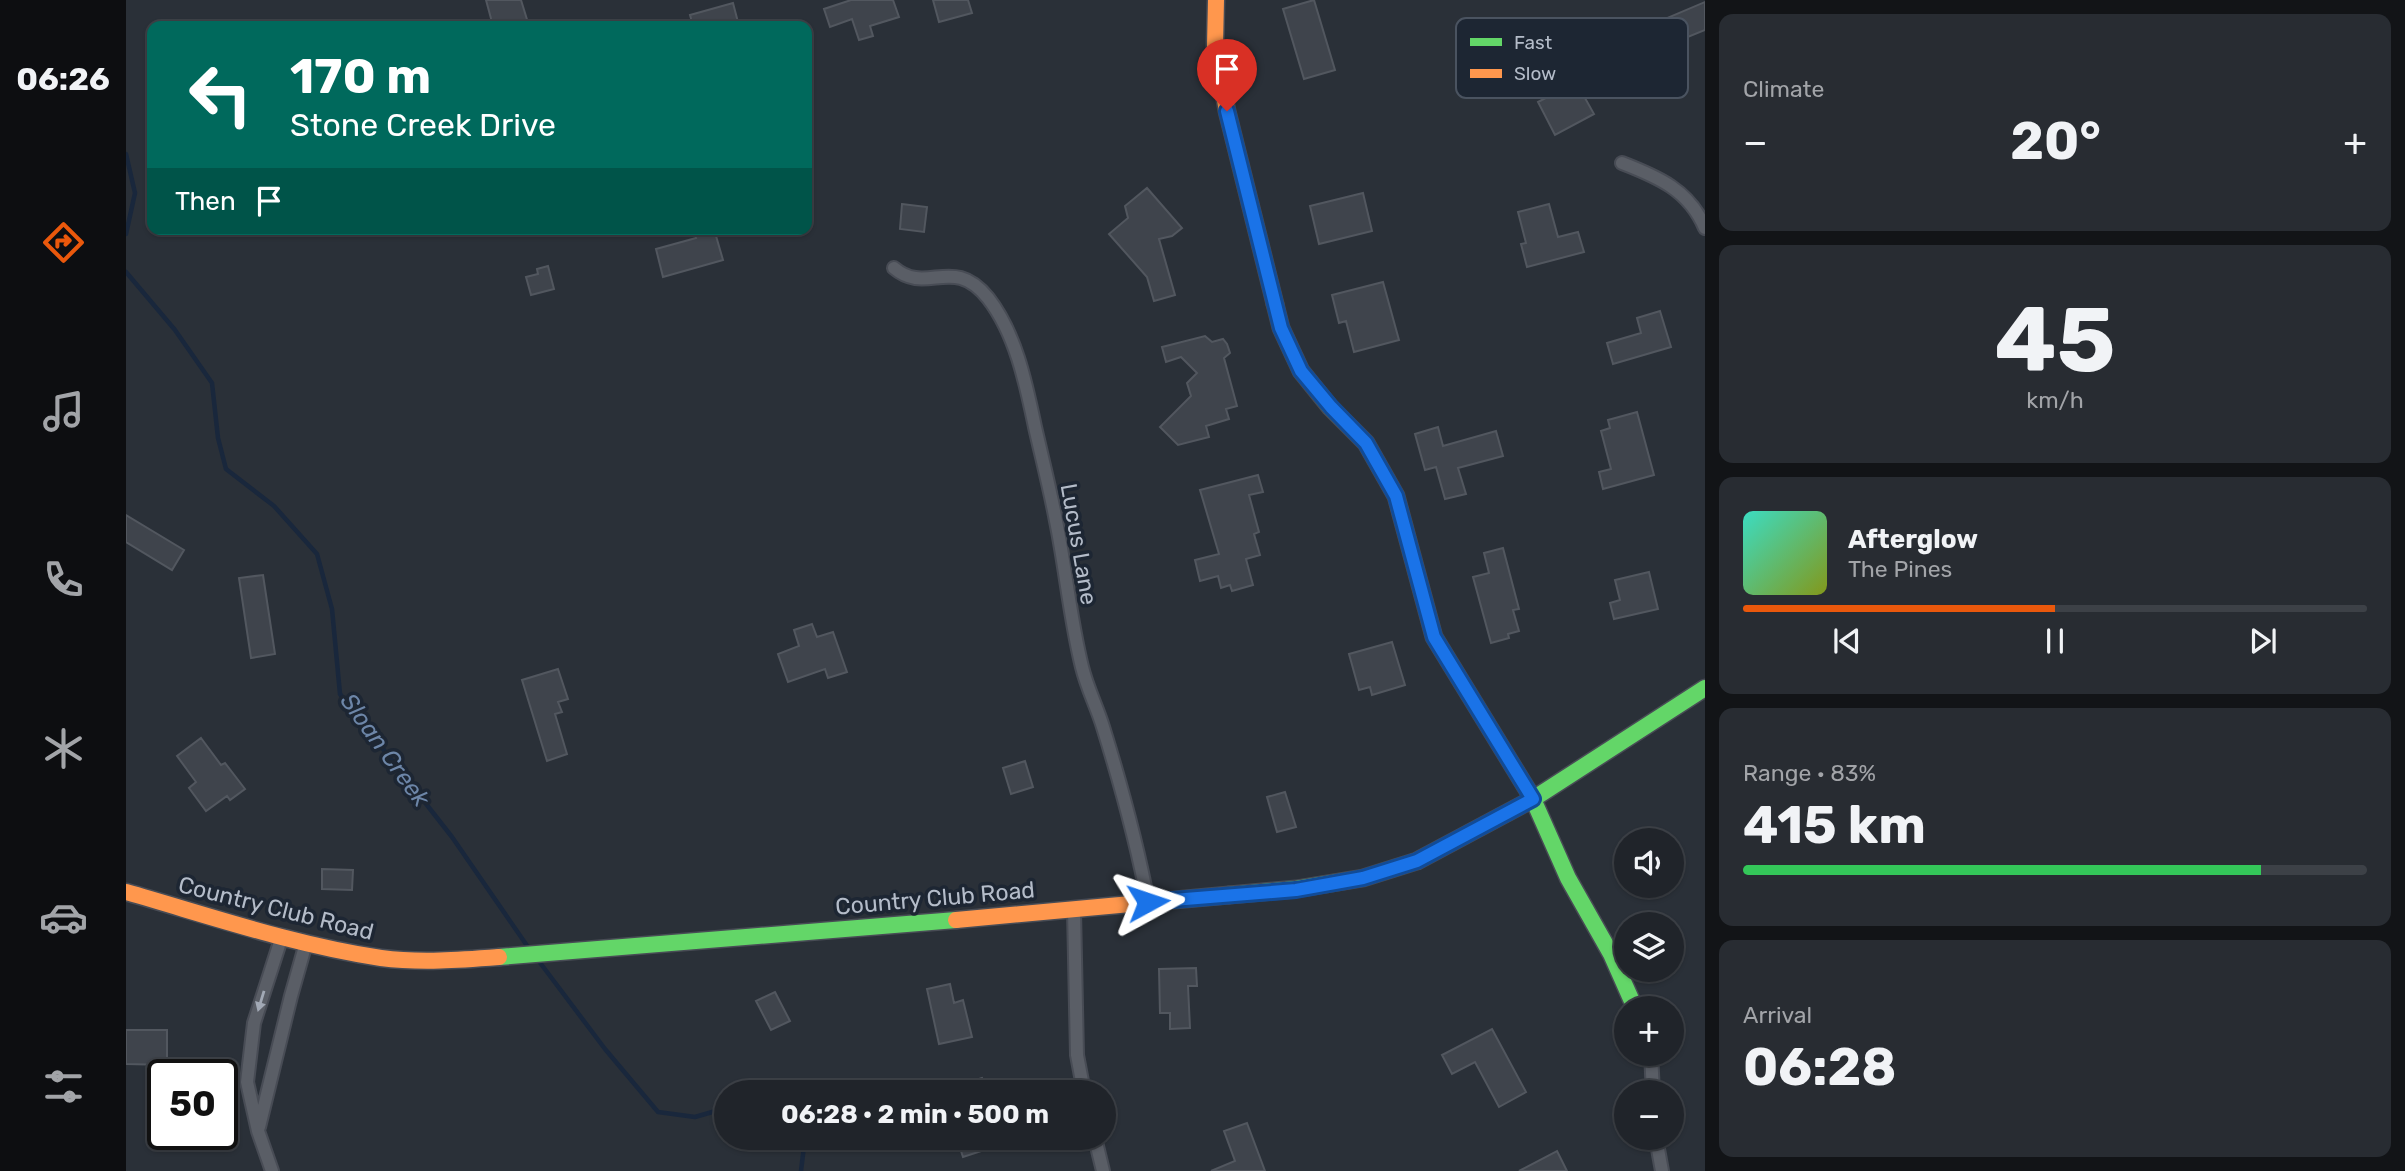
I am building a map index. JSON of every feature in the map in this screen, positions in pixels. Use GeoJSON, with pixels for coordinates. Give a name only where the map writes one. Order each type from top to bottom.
{"type":"FeatureCollection","features":[{"type":"Feature","properties":{"kind":"main road"},"geometry":{"type":"LineString","coordinates":[[1216,0],[1215,46],[1227,111],[1281,328],[1301,371],[1366,443],[1396,496],[1434,637],[1533,799],[1569,878],[1611,954],[1630,996]]}},
{"type":"Feature","properties":{"kind":"main road","name":"Country Club Road"},"geometry":{"type":"LineString","coordinates":[[126,892],[306,943],[383,958],[445,961],[1296,890],[1363,878],[1417,861],[1533,799],[1705,688]]}},
{"type":"Feature","properties":{"kind":"street"},"geometry":{"type":"LineString","coordinates":[[1622,163],[1656,176],[1679,190],[1697,211],[1705,228]]}},
{"type":"Feature","properties":{"kind":"street","name":"Lucus Lane"},"geometry":{"type":"LineString","coordinates":[[894,268],[904,277],[917,279],[962,276],[975,284],[990,300],[1011,338],[1029,397],[1057,523],[1070,615],[1083,671],[1103,728],[1139,854],[1148,902]]}},
{"type":"Feature","properties":{"kind":"street"},"geometry":{"type":"LineString","coordinates":[[1074,909],[1077,1055],[1082,1080]]}},
{"type":"Feature","properties":{"kind":"street"},"geometry":{"type":"LineString","coordinates":[[272,1171],[258,1131],[247,1083],[254,1023],[282,936]]}},
{"type":"Feature","properties":{"kind":"street"},"geometry":{"type":"LineString","coordinates":[[258,1131],[306,943]]}},
{"type":"Feature","properties":{"kind":"street"},"geometry":{"type":"LineString","coordinates":[[1098,1150],[1103,1171]]}},
{"type":"Feature","properties":{"kind":"street"},"geometry":{"type":"LineString","coordinates":[[1658,1150],[1662,1171]]}},
{"type":"Feature","properties":{"kind":"building"},"geometry":{"type":"Polygon","coordinates":[[[486,0],[521,0],[527,21],[492,21],[486,0]]]}},
{"type":"Feature","properties":{"kind":"building"},"geometry":{"type":"Polygon","coordinates":[[[851,0],[893,0],[899,17],[870,26],[873,36],[859,40],[852,19],[830,27],[824,9],[851,0]]]}},
{"type":"Feature","properties":{"kind":"building"},"geometry":{"type":"Polygon","coordinates":[[[933,0],[968,0],[972,13],[939,22],[933,0]]]}},
{"type":"Feature","properties":{"kind":"building"},"geometry":{"type":"Polygon","coordinates":[[[1314,0],[1335,70],[1304,79],[1283,9],[1314,0]]]}},
{"type":"Feature","properties":{"kind":"building"},"geometry":{"type":"Polygon","coordinates":[[[1705,2],[1705,30],[1688,37],[1688,18],[1667,18],[1705,2]]]}},
{"type":"Feature","properties":{"kind":"building"},"geometry":{"type":"Polygon","coordinates":[[[733,3],[738,21],[692,21],[690,15],[733,3]]]}},
{"type":"Feature","properties":{"kind":"building"},"geometry":{"type":"Polygon","coordinates":[[[1546,98],[1585,98],[1594,114],[1555,135],[1538,102],[1546,98]]]}},
{"type":"Feature","properties":{"kind":"building"},"geometry":{"type":"Polygon","coordinates":[[[1147,188],[1182,228],[1172,236],[1159,239],[1175,295],[1154,301],[1147,277],[1109,234],[1128,218],[1125,206],[1147,188]]]}},
{"type":"Feature","properties":{"kind":"building"},"geometry":{"type":"Polygon","coordinates":[[[1363,193],[1372,231],[1319,244],[1310,206],[1363,193]]]}},
{"type":"Feature","properties":{"kind":"building"},"geometry":{"type":"Polygon","coordinates":[[[902,204],[927,207],[924,232],[900,229],[902,204]]]}},
{"type":"Feature","properties":{"kind":"building"},"geometry":{"type":"Polygon","coordinates":[[[1549,204],[1558,237],[1578,232],[1584,252],[1527,267],[1521,244],[1526,243],[1518,212],[1549,204]]]}},
{"type":"Feature","properties":{"kind":"building"},"geometry":{"type":"Polygon","coordinates":[[[695,235],[716,235],[723,260],[663,277],[656,249],[696,238],[695,235]]]}},
{"type":"Feature","properties":{"kind":"building"},"geometry":{"type":"Polygon","coordinates":[[[548,266],[554,289],[531,295],[526,277],[538,274],[537,269],[548,266]]]}},
{"type":"Feature","properties":{"kind":"building"},"geometry":{"type":"Polygon","coordinates":[[[1383,282],[1399,340],[1354,352],[1346,321],[1339,323],[1332,295],[1383,282]]]}},
{"type":"Feature","properties":{"kind":"building"},"geometry":{"type":"Polygon","coordinates":[[[1660,311],[1671,347],[1613,364],[1607,343],[1641,333],[1637,318],[1660,311]]]}},
{"type":"Feature","properties":{"kind":"building"},"geometry":{"type":"Polygon","coordinates":[[[1205,336],[1212,342],[1223,339],[1227,344],[1230,353],[1224,358],[1237,406],[1226,409],[1229,419],[1206,426],[1209,437],[1178,445],[1160,427],[1191,396],[1187,383],[1197,373],[1181,357],[1166,362],[1162,347],[1205,336]]]}},
{"type":"Feature","properties":{"kind":"building"},"geometry":{"type":"Polygon","coordinates":[[[1637,412],[1654,475],[1603,489],[1599,472],[1611,469],[1601,431],[1610,428],[1608,420],[1637,412]]]}},
{"type":"Feature","properties":{"kind":"building"},"geometry":{"type":"Polygon","coordinates":[[[1438,427],[1443,446],[1496,431],[1503,456],[1458,468],[1466,494],[1445,499],[1436,467],[1425,470],[1415,434],[1438,427]]]}},
{"type":"Feature","properties":{"kind":"building"},"geometry":{"type":"Polygon","coordinates":[[[1258,475],[1263,492],[1249,495],[1259,532],[1254,534],[1260,555],[1246,559],[1253,585],[1232,591],[1230,585],[1221,588],[1218,576],[1200,581],[1195,560],[1219,554],[1200,490],[1258,475]]]}},
{"type":"Feature","properties":{"kind":"building"},"geometry":{"type":"Polygon","coordinates":[[[126,515],[184,550],[172,570],[126,542],[126,515]]]}},
{"type":"Feature","properties":{"kind":"building"},"geometry":{"type":"Polygon","coordinates":[[[1503,548],[1519,609],[1513,610],[1519,631],[1508,634],[1509,638],[1491,643],[1473,577],[1489,573],[1484,553],[1503,548]]]}},
{"type":"Feature","properties":{"kind":"building"},"geometry":{"type":"Polygon","coordinates":[[[1649,572],[1658,609],[1614,619],[1610,603],[1620,600],[1615,580],[1649,572]]]}},
{"type":"Feature","properties":{"kind":"building"},"geometry":{"type":"Polygon","coordinates":[[[263,575],[275,654],[251,658],[239,578],[263,575]]]}},
{"type":"Feature","properties":{"kind":"building"},"geometry":{"type":"Polygon","coordinates":[[[812,624],[817,637],[833,632],[847,672],[828,678],[825,669],[788,682],[778,654],[799,646],[794,630],[812,624]]]}},
{"type":"Feature","properties":{"kind":"building"},"geometry":{"type":"Polygon","coordinates":[[[1392,642],[1405,685],[1372,695],[1370,687],[1359,690],[1349,654],[1392,642]]]}},
{"type":"Feature","properties":{"kind":"building"},"geometry":{"type":"Polygon","coordinates":[[[558,669],[568,699],[558,702],[562,712],[555,714],[567,754],[547,761],[522,680],[558,669]]]}},
{"type":"Feature","properties":{"kind":"building"},"geometry":{"type":"Polygon","coordinates":[[[201,738],[221,765],[225,763],[245,789],[230,800],[227,796],[206,811],[189,788],[196,782],[177,756],[201,738]]]}},
{"type":"Feature","properties":{"kind":"building"},"geometry":{"type":"Polygon","coordinates":[[[1025,761],[1033,787],[1011,794],[1003,768],[1025,761]]]}},
{"type":"Feature","properties":{"kind":"building"},"geometry":{"type":"Polygon","coordinates":[[[1285,792],[1296,827],[1277,832],[1267,797],[1285,792]]]}},
{"type":"Feature","properties":{"kind":"building"},"geometry":{"type":"Polygon","coordinates":[[[322,869],[353,870],[352,890],[322,889],[322,869]]]}},
{"type":"Feature","properties":{"kind":"building"},"geometry":{"type":"Polygon","coordinates":[[[1196,968],[1197,986],[1188,986],[1190,1028],[1170,1029],[1170,1013],[1160,1013],[1159,969],[1196,968]]]}},
{"type":"Feature","properties":{"kind":"building"},"geometry":{"type":"Polygon","coordinates":[[[950,984],[954,1003],[963,1000],[972,1037],[939,1044],[927,989],[950,984]]]}},
{"type":"Feature","properties":{"kind":"building"},"geometry":{"type":"Polygon","coordinates":[[[775,992],[790,1021],[771,1030],[756,1001],[775,992]]]}},
{"type":"Feature","properties":{"kind":"building"},"geometry":{"type":"Polygon","coordinates":[[[1492,1029],[1526,1092],[1499,1107],[1475,1062],[1452,1074],[1442,1055],[1492,1029]]]}},
{"type":"Feature","properties":{"kind":"building"},"geometry":{"type":"Polygon","coordinates":[[[126,1030],[167,1030],[167,1059],[147,1059],[147,1065],[126,1064],[126,1030]]]}},
{"type":"Feature","properties":{"kind":"building"},"geometry":{"type":"Polygon","coordinates":[[[1247,1123],[1265,1171],[1211,1171],[1235,1161],[1224,1131],[1247,1123]]]}},
{"type":"Feature","properties":{"kind":"building"},"geometry":{"type":"Polygon","coordinates":[[[961,1150],[984,1150],[963,1157],[961,1150]]]}},
{"type":"Feature","properties":{"kind":"building"},"geometry":{"type":"Polygon","coordinates":[[[1557,1151],[1567,1171],[1519,1171],[1557,1151]]]}},
{"type":"Feature","properties":{"kind":"waterway","name":"Sloan Creek"},"geometry":{"type":"LineString","coordinates":[[126,154],[135,193],[126,234]]}},
{"type":"Feature","properties":{"kind":"waterway","name":"Sloan Creek"},"geometry":{"type":"LineString","coordinates":[[126,272],[175,330],[212,383],[218,438],[226,469],[274,506],[317,554],[332,609],[340,694],[452,837],[530,950]]}},
{"type":"Feature","properties":{"kind":"waterway","name":"Sloan Creek"},"geometry":{"type":"LineString","coordinates":[[538,960],[605,1049],[658,1112],[695,1117],[714,1111]]}},
{"type":"Feature","properties":{"kind":"waterway","name":"Sloan Creek"},"geometry":{"type":"LineString","coordinates":[[801,1171],[804,1150]]}},
{"type":"Feature","properties":{"kind":"traffic: fast"},"geometry":{"type":"LineString","coordinates":[[1275,304],[1281,328],[1301,371],[1330,407],[1366,443],[1396,496],[1434,637],[1533,799],[1568,878],[1611,954],[1630,996]]}},
{"type":"Feature","properties":{"kind":"traffic: fast"},"geometry":{"type":"LineString","coordinates":[[1229,895],[1296,889],[1363,878],[1417,861],[1533,799],[1705,688]]}},
{"type":"Feature","properties":{"kind":"traffic: fast"},"geometry":{"type":"LineString","coordinates":[[499,957],[956,920]]}},
{"type":"Feature","properties":{"kind":"traffic: slow"},"geometry":{"type":"LineString","coordinates":[[1216,0],[1215,46],[1227,111],[1275,304]]}},
{"type":"Feature","properties":{"kind":"traffic: slow"},"geometry":{"type":"LineString","coordinates":[[126,892],[316,946],[381,958],[455,960],[499,957]]}},
{"type":"Feature","properties":{"kind":"traffic: slow"},"geometry":{"type":"LineString","coordinates":[[956,920],[1229,895]]}},
{"type":"Feature","properties":{"kind":"route"},"geometry":{"type":"LineString","coordinates":[[1148,902],[1296,890],[1363,878],[1417,861],[1533,799],[1434,637],[1396,496],[1366,443],[1301,371],[1281,328],[1227,111]]}}]}
